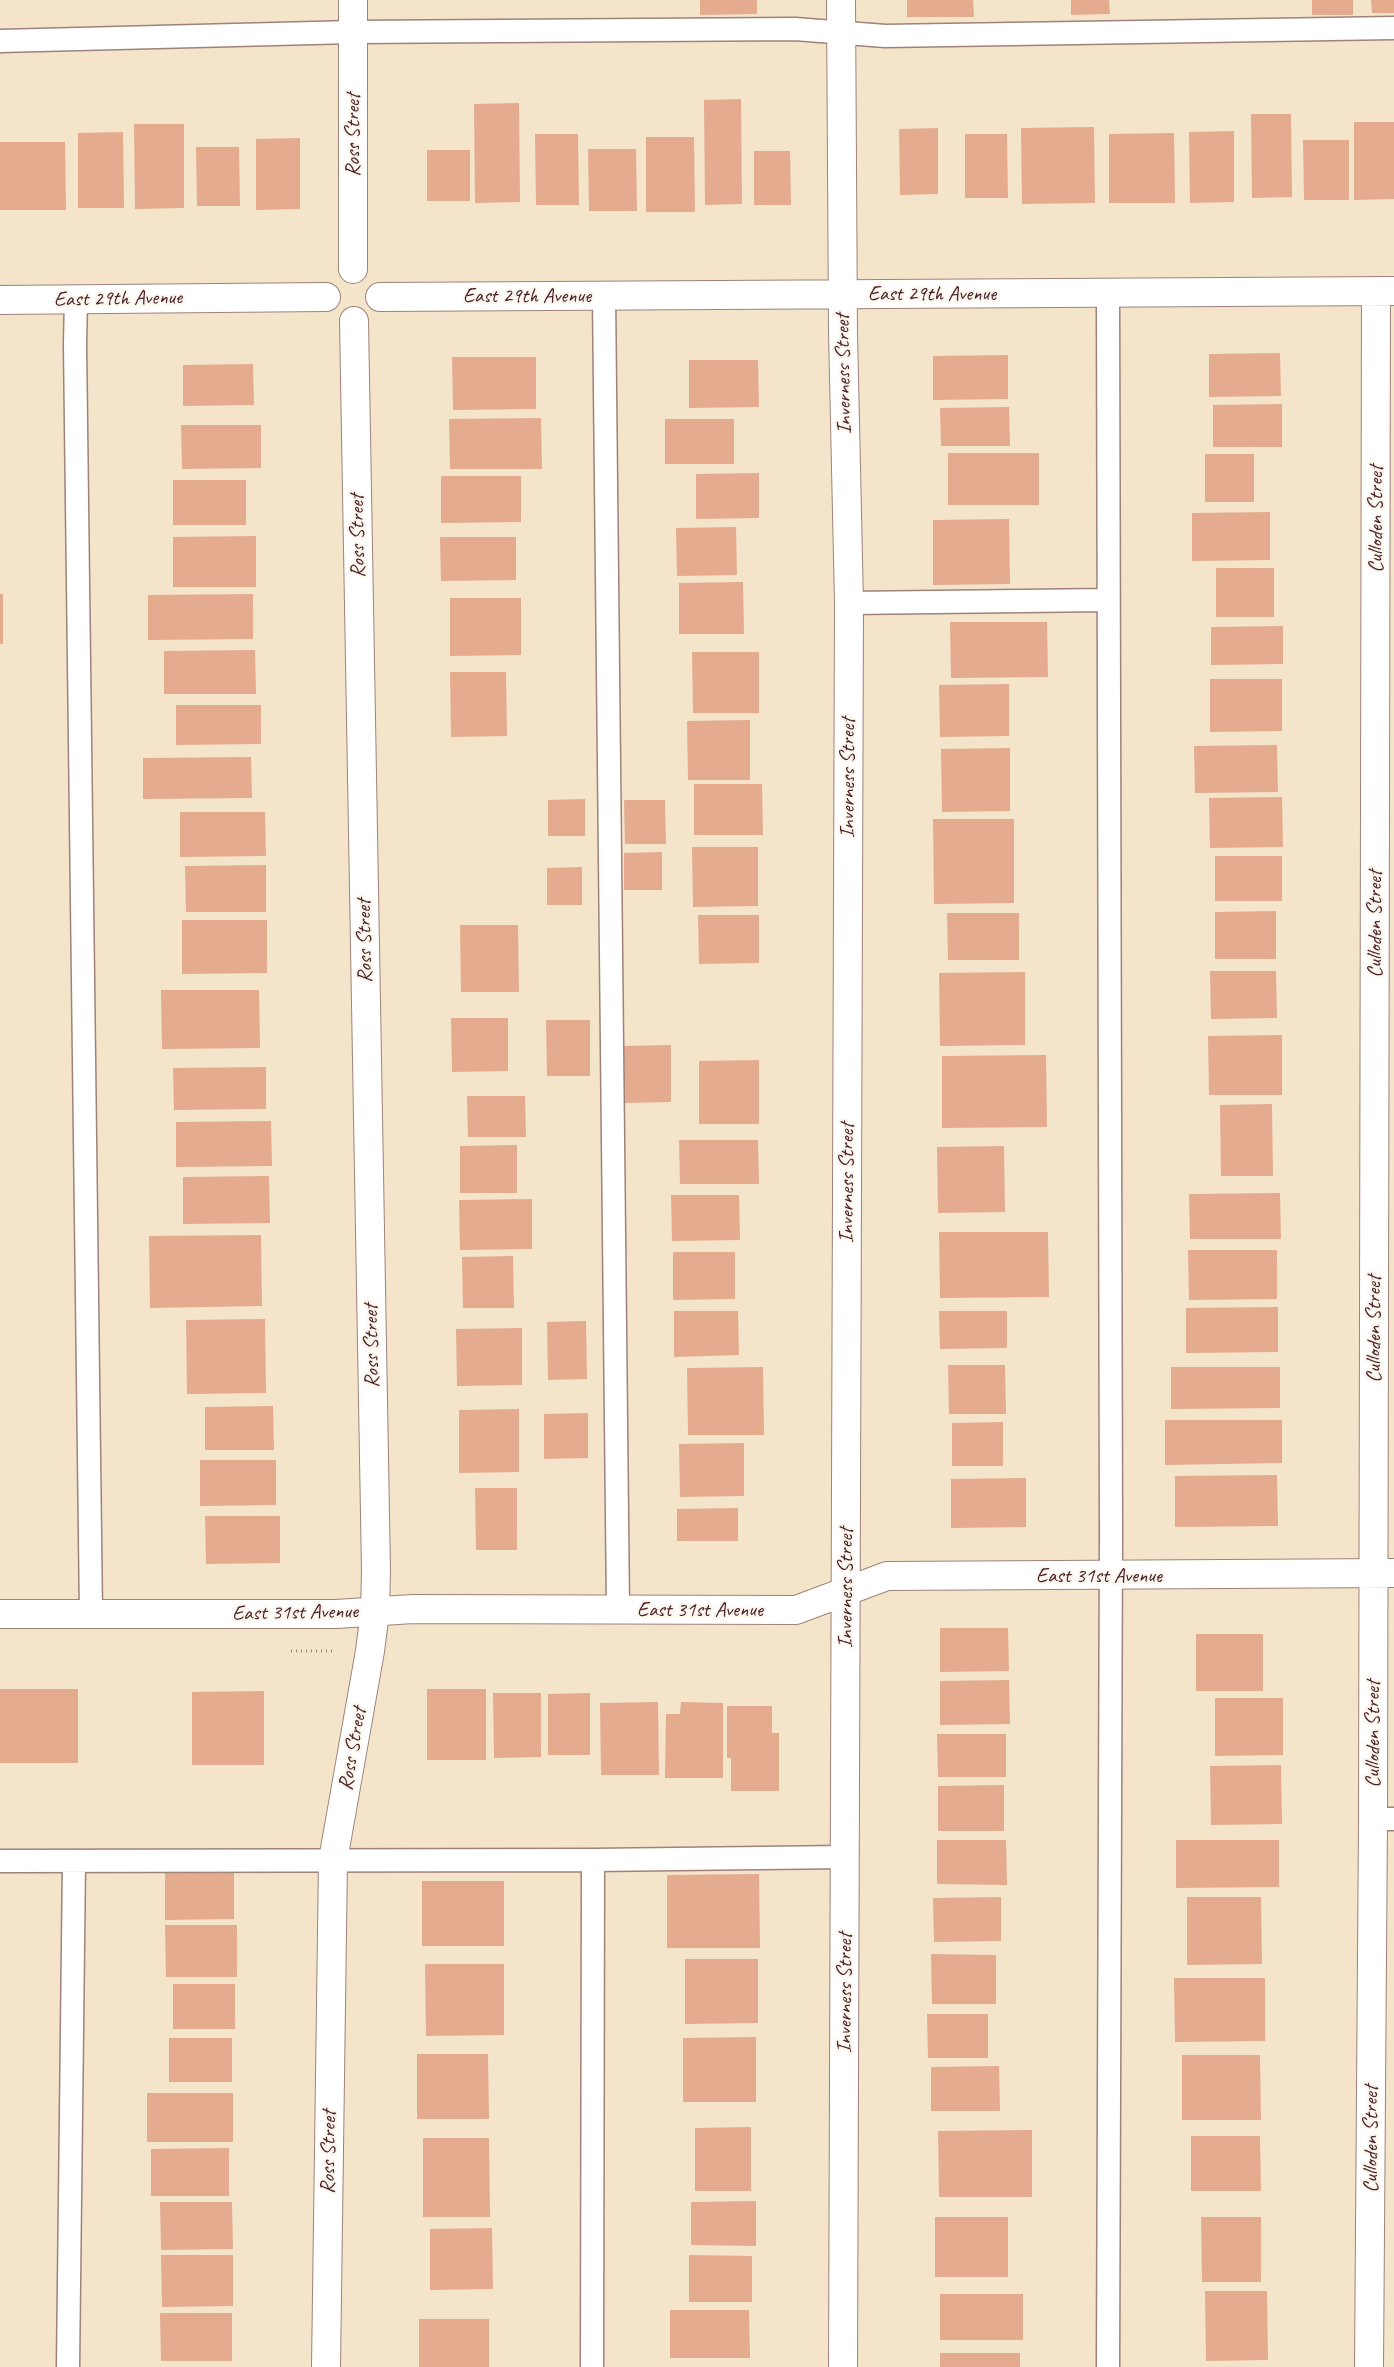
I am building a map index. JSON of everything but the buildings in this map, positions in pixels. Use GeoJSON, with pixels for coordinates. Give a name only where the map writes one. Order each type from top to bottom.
{"type":"FeatureCollection","features":[{"type":"Feature","properties":{"kind":"street","name":"Ross Street"},"geometry":{"type":"LineString","coordinates":[[353,0],[353,269]]}},
{"type":"Feature","properties":{"kind":"street","name":"Inverness Street"},"geometry":{"type":"LineString","coordinates":[[841,0],[842,294],[849,603],[843,2367]]}},
{"type":"Feature","properties":{"kind":"street"},"geometry":{"type":"LineString","coordinates":[[353,269],[362,270],[375,280],[380,297],[374,311],[362,320],[354,321],[339,317],[329,305],[326,297],[331,281],[337,274],[353,269]]}},
{"type":"Feature","properties":{"kind":"street","name":"East 29th Avenue"},"geometry":{"type":"LineString","coordinates":[[380,297],[1385,291]]}},
{"type":"Feature","properties":{"kind":"street","name":"Culloden Street"},"geometry":{"type":"LineString","coordinates":[[1369,2367],[1384,1820],[1385,291]]}},
{"type":"Feature","properties":{"kind":"street","name":"East 29th Avenue"},"geometry":{"type":"LineString","coordinates":[[0,300],[326,297]]}},
{"type":"Feature","properties":{"kind":"street","name":"Ross Street"},"geometry":{"type":"LineString","coordinates":[[326,2367],[333,1860],[370,1650],[375,1612],[376,1571],[354,321]]}},
{"type":"Feature","properties":{"kind":"street","name":"East 31st Avenue"},"geometry":{"type":"LineString","coordinates":[[0,1614],[336,1614],[413,1609],[796,1610],[887,1576],[1111,1576],[1384,1572]]}},
{"type":"Feature","properties":{"kind":"lane"},"geometry":{"type":"LineString","coordinates":[[0,41],[353,32],[795,29],[885,36],[1394,28]]}},
{"type":"Feature","properties":{"kind":"lane"},"geometry":{"type":"LineString","coordinates":[[1108,293],[1107,600],[1111,1576],[1108,2367]]}},
{"type":"Feature","properties":{"kind":"lane"},"geometry":{"type":"LineString","coordinates":[[604,295],[618,1609]]}},
{"type":"Feature","properties":{"kind":"lane"},"geometry":{"type":"LineString","coordinates":[[76,299],[75,394],[91,1614]]}},
{"type":"Feature","properties":{"kind":"lane"},"geometry":{"type":"LineString","coordinates":[[849,603],[1107,600]]}},
{"type":"Feature","properties":{"kind":"lane"},"geometry":{"type":"LineString","coordinates":[[0,1861],[593,1860],[845,1857]]}},
{"type":"Feature","properties":{"kind":"lane"},"geometry":{"type":"LineString","coordinates":[[592,2367],[593,1860]]}},
{"type":"Feature","properties":{"kind":"lane"},"geometry":{"type":"LineString","coordinates":[[68,2367],[74,1862]]}},
{"type":"Feature","properties":{"kind":"path"},"geometry":{"type":"LineString","coordinates":[[291,1651],[337,1651]]}}]}
